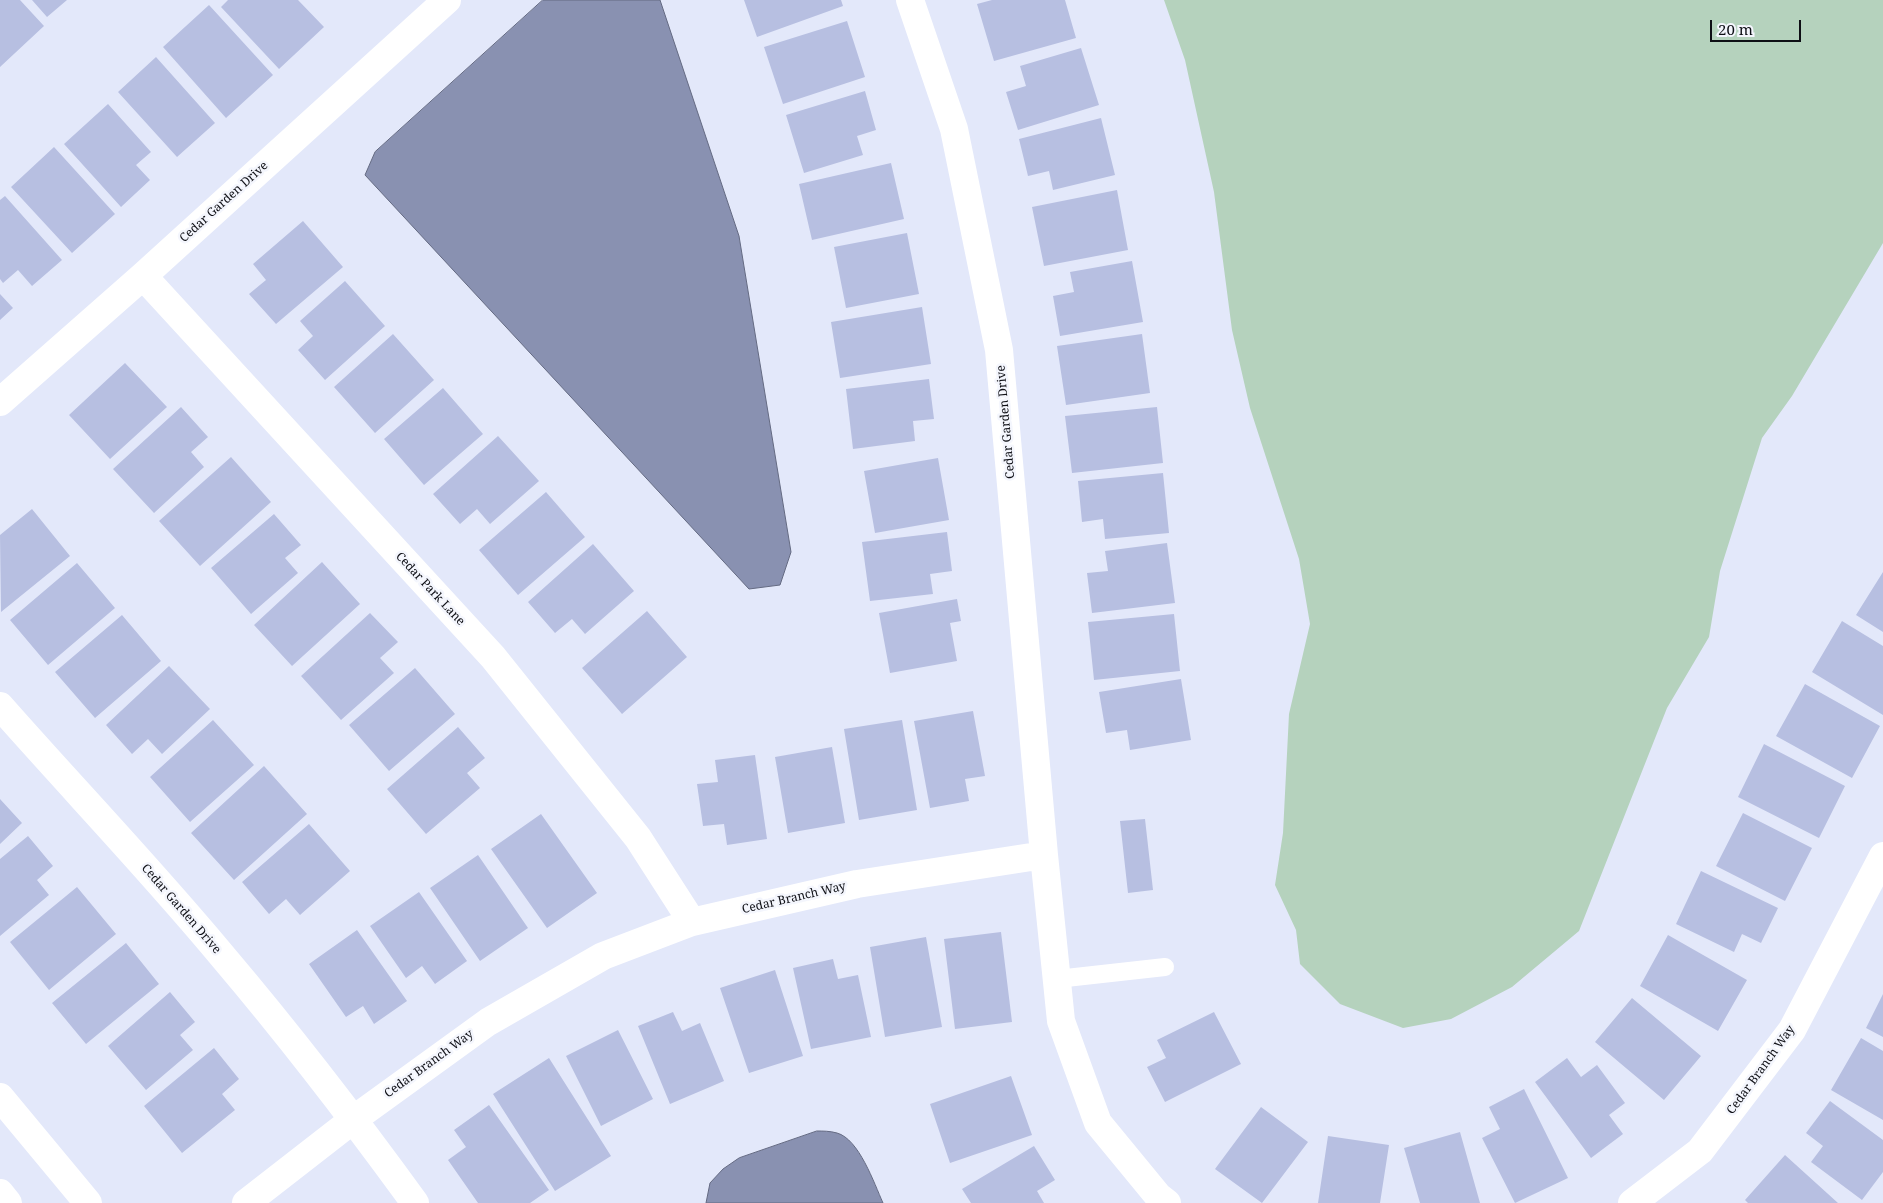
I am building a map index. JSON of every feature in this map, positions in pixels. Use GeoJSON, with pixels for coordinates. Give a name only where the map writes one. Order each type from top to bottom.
{"type":"FeatureCollection","features":[{"type":"Feature","properties":{"kind":"street","name":"Cedar Garden Drive"},"geometry":{"type":"LineString","coordinates":[[0,402],[447,0]]}},
{"type":"Feature","properties":{"kind":"street","name":"Cedar Garden Drive"},"geometry":{"type":"LineString","coordinates":[[910,0],[954,129],[999,350],[1044,855]]}},
{"type":"Feature","properties":{"kind":"street","name":"Cedar Park Lane"},"geometry":{"type":"LineString","coordinates":[[142,276],[492,658],[638,838],[692,922]]}},
{"type":"Feature","properties":{"kind":"street","name":"Cedar Garden Drive"},"geometry":{"type":"LineString","coordinates":[[0,706],[40,752],[109,825],[224,958],[354,1119],[415,1203]]}},
{"type":"Feature","properties":{"kind":"street","name":"Cedar Branch Way"},"geometry":{"type":"LineString","coordinates":[[246,1203],[354,1119],[488,1022],[603,956],[692,922],[857,884],[1044,855]]}},
{"type":"Feature","properties":{"kind":"street"},"geometry":{"type":"LineString","coordinates":[[1044,855],[1061,1021],[1098,1123],[1158,1196],[1167,1203]]}},
{"type":"Feature","properties":{"kind":"street","name":"Cedar Branch Way"},"geometry":{"type":"LineString","coordinates":[[1632,1203],[1700,1151],[1792,1030],[1883,856]]}},
{"type":"Feature","properties":{"kind":"street"},"geometry":{"type":"LineString","coordinates":[[0,1097],[88,1203]]}},
{"type":"Feature","properties":{"kind":"street"},"geometry":{"type":"LineString","coordinates":[[0,1193],[8,1203]]}},
{"type":"Feature","properties":{"kind":"lane"},"geometry":{"type":"LineString","coordinates":[[1057,979],[1165,967]]}},
{"type":"Feature","properties":{"kind":"green space"},"geometry":{"type":"Polygon","coordinates":[[[1164,0],[1883,0],[1883,243],[1792,396],[1762,438],[1720,571],[1709,637],[1667,708],[1579,931],[1512,987],[1451,1019],[1403,1028],[1340,1004],[1300,964],[1296,930],[1275,885],[1283,833],[1289,714],[1310,624],[1299,559],[1250,408],[1232,330],[1214,192],[1185,60],[1164,0]]]}},
{"type":"Feature","properties":{"kind":"water"},"geometry":{"type":"Polygon","coordinates":[[[543,0],[660,0],[739,236],[791,552],[780,585],[749,589],[365,175],[375,152],[543,0]]]}},
{"type":"Feature","properties":{"kind":"water"},"geometry":{"type":"Polygon","coordinates":[[[817,1131],[837,1133],[845,1137],[852,1144],[865,1163],[883,1203],[706,1203],[710,1183],[723,1169],[739,1158],[817,1131]]]}},
{"type":"Feature","properties":{"kind":"building"},"geometry":{"type":"Polygon","coordinates":[[[0,0],[20,0],[44,26],[0,67],[0,0]]]}},
{"type":"Feature","properties":{"kind":"building"},"geometry":{"type":"Polygon","coordinates":[[[32,0],[67,0],[47,17],[32,0]]]}},
{"type":"Feature","properties":{"kind":"building"},"geometry":{"type":"Polygon","coordinates":[[[228,0],[298,0],[324,27],[279,69],[221,7],[228,0]]]}},
{"type":"Feature","properties":{"kind":"building"},"geometry":{"type":"Polygon","coordinates":[[[744,0],[841,0],[843,6],[757,37],[744,0]]]}},
{"type":"Feature","properties":{"kind":"building"},"geometry":{"type":"Polygon","coordinates":[[[992,0],[1065,0],[1076,38],[994,61],[977,4],[992,0]]]}},
{"type":"Feature","properties":{"kind":"building"},"geometry":{"type":"Polygon","coordinates":[[[209,5],[273,75],[226,118],[163,47],[209,5]]]}},
{"type":"Feature","properties":{"kind":"building"},"geometry":{"type":"Polygon","coordinates":[[[847,21],[865,77],[783,104],[764,47],[847,21]]]}},
{"type":"Feature","properties":{"kind":"building"},"geometry":{"type":"Polygon","coordinates":[[[1081,48],[1099,105],[1018,130],[1006,92],[1026,86],[1020,66],[1081,48]]]}},
{"type":"Feature","properties":{"kind":"building"},"geometry":{"type":"Polygon","coordinates":[[[156,57],[215,123],[177,157],[118,92],[156,57]]]}},
{"type":"Feature","properties":{"kind":"building"},"geometry":{"type":"Polygon","coordinates":[[[865,91],[876,130],[857,136],[863,155],[804,173],[786,115],[865,91]]]}},
{"type":"Feature","properties":{"kind":"building"},"geometry":{"type":"Polygon","coordinates":[[[108,104],[151,152],[136,165],[150,180],[121,207],[64,144],[108,104]]]}},
{"type":"Feature","properties":{"kind":"building"},"geometry":{"type":"Polygon","coordinates":[[[1101,118],[1115,175],[1053,190],[1049,171],[1028,176],[1019,139],[1101,118]]]}},
{"type":"Feature","properties":{"kind":"building"},"geometry":{"type":"Polygon","coordinates":[[[54,147],[115,214],[72,253],[11,187],[54,147]]]}},
{"type":"Feature","properties":{"kind":"building"},"geometry":{"type":"Polygon","coordinates":[[[891,163],[904,219],[812,240],[799,184],[891,163]]]}},
{"type":"Feature","properties":{"kind":"building"},"geometry":{"type":"Polygon","coordinates":[[[1117,190],[1128,250],[1044,266],[1032,207],[1117,190]]]}},
{"type":"Feature","properties":{"kind":"building"},"geometry":{"type":"Polygon","coordinates":[[[5,196],[62,260],[32,286],[18,270],[3,283],[0,279],[0,200],[5,196]]]}},
{"type":"Feature","properties":{"kind":"building"},"geometry":{"type":"Polygon","coordinates":[[[303,221],[343,267],[276,324],[249,294],[266,280],[253,264],[303,221]]]}},
{"type":"Feature","properties":{"kind":"building"},"geometry":{"type":"Polygon","coordinates":[[[907,233],[919,294],[846,308],[834,247],[907,233]]]}},
{"type":"Feature","properties":{"kind":"building"},"geometry":{"type":"Polygon","coordinates":[[[1132,261],[1143,322],[1060,336],[1053,296],[1074,292],[1070,272],[1132,261]]]}},
{"type":"Feature","properties":{"kind":"building"},"geometry":{"type":"Polygon","coordinates":[[[345,281],[385,326],[325,380],[298,350],[313,336],[300,321],[345,281]]]}},
{"type":"Feature","properties":{"kind":"building"},"geometry":{"type":"Polygon","coordinates":[[[0,294],[13,308],[0,320],[0,294]]]}},
{"type":"Feature","properties":{"kind":"building"},"geometry":{"type":"Polygon","coordinates":[[[922,307],[931,364],[840,378],[831,322],[922,307]]]}},
{"type":"Feature","properties":{"kind":"building"},"geometry":{"type":"Polygon","coordinates":[[[393,334],[434,380],[375,433],[334,387],[393,334]]]}},
{"type":"Feature","properties":{"kind":"building"},"geometry":{"type":"Polygon","coordinates":[[[1142,334],[1150,393],[1066,405],[1057,346],[1142,334]]]}},
{"type":"Feature","properties":{"kind":"building"},"geometry":{"type":"Polygon","coordinates":[[[125,363],[167,407],[110,459],[69,415],[125,363]]]}},
{"type":"Feature","properties":{"kind":"building"},"geometry":{"type":"Polygon","coordinates":[[[929,379],[934,419],[913,421],[915,441],[853,449],[846,389],[929,379]]]}},
{"type":"Feature","properties":{"kind":"building"},"geometry":{"type":"Polygon","coordinates":[[[443,388],[483,434],[424,485],[384,439],[443,388]]]}},
{"type":"Feature","properties":{"kind":"building"},"geometry":{"type":"Polygon","coordinates":[[[181,407],[208,437],[191,452],[204,467],[154,513],[113,469],[181,407]]]}},
{"type":"Feature","properties":{"kind":"building"},"geometry":{"type":"Polygon","coordinates":[[[1157,407],[1163,463],[1072,473],[1065,416],[1157,407]]]}},
{"type":"Feature","properties":{"kind":"building"},"geometry":{"type":"Polygon","coordinates":[[[498,436],[539,481],[490,524],[477,509],[460,524],[433,494],[498,436]]]}},
{"type":"Feature","properties":{"kind":"building"},"geometry":{"type":"Polygon","coordinates":[[[231,457],[271,502],[200,566],[159,521],[231,457]]]}},
{"type":"Feature","properties":{"kind":"building"},"geometry":{"type":"Polygon","coordinates":[[[938,458],[949,520],[875,533],[864,471],[938,458]]]}},
{"type":"Feature","properties":{"kind":"building"},"geometry":{"type":"Polygon","coordinates":[[[1163,473],[1169,533],[1105,539],[1103,519],[1082,522],[1078,481],[1163,473]]]}},
{"type":"Feature","properties":{"kind":"building"},"geometry":{"type":"Polygon","coordinates":[[[546,492],[585,537],[518,595],[479,550],[546,492]]]}},
{"type":"Feature","properties":{"kind":"building"},"geometry":{"type":"Polygon","coordinates":[[[32,509],[70,556],[1,612],[0,535],[32,509]]]}},
{"type":"Feature","properties":{"kind":"building"},"geometry":{"type":"Polygon","coordinates":[[[274,514],[301,545],[285,558],[298,573],[251,614],[211,568],[274,514]]]}},
{"type":"Feature","properties":{"kind":"building"},"geometry":{"type":"Polygon","coordinates":[[[947,532],[952,571],[930,574],[933,594],[870,601],[862,542],[947,532]]]}},
{"type":"Feature","properties":{"kind":"building"},"geometry":{"type":"Polygon","coordinates":[[[1167,543],[1175,603],[1092,613],[1087,573],[1108,571],[1105,551],[1167,543]]]}},
{"type":"Feature","properties":{"kind":"building"},"geometry":{"type":"Polygon","coordinates":[[[593,544],[634,591],[585,634],[572,619],[555,633],[528,602],[593,544]]]}},
{"type":"Feature","properties":{"kind":"building"},"geometry":{"type":"Polygon","coordinates":[[[322,562],[360,604],[292,666],[254,625],[322,562]]]}},
{"type":"Feature","properties":{"kind":"building"},"geometry":{"type":"Polygon","coordinates":[[[77,563],[115,608],[48,665],[10,620],[77,563]]]}},
{"type":"Feature","properties":{"kind":"building"},"geometry":{"type":"Polygon","coordinates":[[[1883,572],[1883,632],[1856,615],[1883,572]]]}},
{"type":"Feature","properties":{"kind":"building"},"geometry":{"type":"Polygon","coordinates":[[[957,599],[961,621],[950,623],[957,661],[890,673],[879,613],[957,599]]]}},
{"type":"Feature","properties":{"kind":"building"},"geometry":{"type":"Polygon","coordinates":[[[647,611],[687,657],[622,714],[582,668],[647,611]]]}},
{"type":"Feature","properties":{"kind":"building"},"geometry":{"type":"Polygon","coordinates":[[[370,613],[398,642],[380,658],[394,673],[341,720],[301,676],[370,613]]]}},
{"type":"Feature","properties":{"kind":"building"},"geometry":{"type":"Polygon","coordinates":[[[1174,614],[1180,671],[1094,680],[1088,622],[1174,614]]]}},
{"type":"Feature","properties":{"kind":"building"},"geometry":{"type":"Polygon","coordinates":[[[122,615],[161,661],[95,718],[55,672],[122,615]]]}},
{"type":"Feature","properties":{"kind":"building"},"geometry":{"type":"Polygon","coordinates":[[[1842,621],[1883,646],[1883,715],[1812,672],[1842,621]]]}},
{"type":"Feature","properties":{"kind":"building"},"geometry":{"type":"Polygon","coordinates":[[[169,666],[210,709],[162,754],[148,739],[132,754],[106,725],[169,666]]]}},
{"type":"Feature","properties":{"kind":"building"},"geometry":{"type":"Polygon","coordinates":[[[415,668],[455,714],[389,771],[349,725],[415,668]]]}},
{"type":"Feature","properties":{"kind":"building"},"geometry":{"type":"Polygon","coordinates":[[[1181,679],[1191,740],[1130,750],[1127,730],[1106,733],[1099,692],[1181,679]]]}},
{"type":"Feature","properties":{"kind":"building"},"geometry":{"type":"Polygon","coordinates":[[[1805,684],[1880,726],[1852,778],[1776,736],[1805,684]]]}},
{"type":"Feature","properties":{"kind":"building"},"geometry":{"type":"Polygon","coordinates":[[[973,711],[985,776],[965,779],[969,801],[930,808],[914,721],[973,711]]]}},
{"type":"Feature","properties":{"kind":"building"},"geometry":{"type":"Polygon","coordinates":[[[213,720],[254,765],[190,822],[150,777],[213,720]]]}},
{"type":"Feature","properties":{"kind":"building"},"geometry":{"type":"Polygon","coordinates":[[[902,720],[917,810],[859,820],[844,729],[902,720]]]}},
{"type":"Feature","properties":{"kind":"building"},"geometry":{"type":"Polygon","coordinates":[[[458,727],[485,758],[467,773],[480,788],[426,834],[387,789],[458,727]]]}},
{"type":"Feature","properties":{"kind":"building"},"geometry":{"type":"Polygon","coordinates":[[[1764,744],[1845,786],[1819,838],[1738,797],[1764,744]]]}},
{"type":"Feature","properties":{"kind":"building"},"geometry":{"type":"Polygon","coordinates":[[[832,747],[845,823],[788,833],[775,757],[832,747]]]}},
{"type":"Feature","properties":{"kind":"building"},"geometry":{"type":"Polygon","coordinates":[[[755,755],[767,839],[727,845],[724,824],[703,826],[697,784],[718,782],[715,760],[755,755]]]}},
{"type":"Feature","properties":{"kind":"building"},"geometry":{"type":"Polygon","coordinates":[[[264,766],[307,814],[234,880],[191,833],[264,766]]]}},
{"type":"Feature","properties":{"kind":"building"},"geometry":{"type":"Polygon","coordinates":[[[0,799],[22,823],[0,844],[0,799]]]}},
{"type":"Feature","properties":{"kind":"building"},"geometry":{"type":"Polygon","coordinates":[[[1743,813],[1812,848],[1785,901],[1716,866],[1743,813]]]}},
{"type":"Feature","properties":{"kind":"building"},"geometry":{"type":"Polygon","coordinates":[[[541,814],[597,893],[547,928],[491,849],[541,814]]]}},
{"type":"Feature","properties":{"kind":"building"},"geometry":{"type":"Polygon","coordinates":[[[1145,819],[1153,890],[1128,893],[1120,821],[1145,819]]]}},
{"type":"Feature","properties":{"kind":"building"},"geometry":{"type":"Polygon","coordinates":[[[309,824],[350,871],[300,915],[286,899],[269,914],[242,882],[309,824]]]}},
{"type":"Feature","properties":{"kind":"building"},"geometry":{"type":"Polygon","coordinates":[[[28,836],[53,866],[37,880],[49,895],[0,936],[0,859],[28,836]]]}},
{"type":"Feature","properties":{"kind":"building"},"geometry":{"type":"Polygon","coordinates":[[[478,855],[528,928],[480,961],[430,888],[478,855]]]}},
{"type":"Feature","properties":{"kind":"building"},"geometry":{"type":"Polygon","coordinates":[[[1701,871],[1778,908],[1761,943],[1742,934],[1734,952],[1676,924],[1701,871]]]}},
{"type":"Feature","properties":{"kind":"building"},"geometry":{"type":"Polygon","coordinates":[[[77,887],[116,934],[49,990],[10,942],[77,887]]]}},
{"type":"Feature","properties":{"kind":"building"},"geometry":{"type":"Polygon","coordinates":[[[419,892],[467,961],[435,984],[422,966],[406,978],[370,926],[419,892]]]}},
{"type":"Feature","properties":{"kind":"building"},"geometry":{"type":"Polygon","coordinates":[[[357,930],[407,1001],[374,1024],[363,1006],[346,1017],[309,964],[357,930]]]}},
{"type":"Feature","properties":{"kind":"building"},"geometry":{"type":"Polygon","coordinates":[[[1001,932],[1012,1022],[955,1029],[944,939],[1001,932]]]}},
{"type":"Feature","properties":{"kind":"building"},"geometry":{"type":"Polygon","coordinates":[[[1668,935],[1747,980],[1718,1031],[1640,986],[1668,935]]]}},
{"type":"Feature","properties":{"kind":"building"},"geometry":{"type":"Polygon","coordinates":[[[926,937],[942,1027],[885,1037],[870,947],[926,937]]]}},
{"type":"Feature","properties":{"kind":"building"},"geometry":{"type":"Polygon","coordinates":[[[126,943],[159,984],[86,1044],[52,1003],[126,943]]]}},
{"type":"Feature","properties":{"kind":"building"},"geometry":{"type":"Polygon","coordinates":[[[833,959],[838,979],[858,975],[871,1037],[811,1049],[793,968],[833,959]]]}},
{"type":"Feature","properties":{"kind":"building"},"geometry":{"type":"Polygon","coordinates":[[[775,970],[803,1056],[749,1073],[720,988],[775,970]]]}},
{"type":"Feature","properties":{"kind":"building"},"geometry":{"type":"Polygon","coordinates":[[[170,992],[195,1022],[180,1035],[193,1050],[146,1090],[108,1046],[170,992]]]}},
{"type":"Feature","properties":{"kind":"building"},"geometry":{"type":"Polygon","coordinates":[[[1883,994],[1883,1037],[1866,1028],[1883,994]]]}},
{"type":"Feature","properties":{"kind":"building"},"geometry":{"type":"Polygon","coordinates":[[[1632,998],[1701,1056],[1664,1100],[1595,1042],[1632,998]]]}},
{"type":"Feature","properties":{"kind":"building"},"geometry":{"type":"Polygon","coordinates":[[[673,1012],[682,1031],[700,1023],[724,1081],[670,1104],[638,1026],[673,1012]]]}},
{"type":"Feature","properties":{"kind":"building"},"geometry":{"type":"Polygon","coordinates":[[[1214,1012],[1241,1064],[1165,1102],[1147,1067],[1166,1058],[1157,1040],[1214,1012]]]}},
{"type":"Feature","properties":{"kind":"building"},"geometry":{"type":"Polygon","coordinates":[[[618,1030],[653,1099],[601,1126],[566,1056],[618,1030]]]}},
{"type":"Feature","properties":{"kind":"building"},"geometry":{"type":"Polygon","coordinates":[[[1861,1038],[1883,1051],[1883,1120],[1831,1090],[1861,1038]]]}},
{"type":"Feature","properties":{"kind":"building"},"geometry":{"type":"Polygon","coordinates":[[[214,1048],[239,1079],[222,1094],[235,1110],[182,1153],[144,1106],[214,1048]]]}},
{"type":"Feature","properties":{"kind":"building"},"geometry":{"type":"Polygon","coordinates":[[[549,1058],[611,1156],[555,1191],[493,1094],[549,1058]]]}},
{"type":"Feature","properties":{"kind":"building"},"geometry":{"type":"Polygon","coordinates":[[[1567,1058],[1581,1077],[1597,1065],[1625,1103],[1609,1115],[1623,1134],[1591,1158],[1535,1082],[1567,1058]]]}},
{"type":"Feature","properties":{"kind":"building"},"geometry":{"type":"Polygon","coordinates":[[[1011,1076],[1032,1135],[950,1163],[930,1104],[1011,1076]]]}},
{"type":"Feature","properties":{"kind":"building"},"geometry":{"type":"Polygon","coordinates":[[[1524,1089],[1568,1178],[1515,1203],[1482,1138],[1500,1129],[1489,1107],[1524,1089]]]}},
{"type":"Feature","properties":{"kind":"building"},"geometry":{"type":"Polygon","coordinates":[[[1830,1101],[1883,1140],[1883,1172],[1862,1200],[1811,1162],[1823,1146],[1806,1133],[1830,1101]]]}},
{"type":"Feature","properties":{"kind":"building"},"geometry":{"type":"Polygon","coordinates":[[[489,1105],[549,1190],[530,1203],[478,1203],[448,1160],[466,1147],[454,1130],[489,1105]]]}},
{"type":"Feature","properties":{"kind":"building"},"geometry":{"type":"Polygon","coordinates":[[[1261,1107],[1308,1142],[1262,1203],[1215,1169],[1261,1107]]]}},
{"type":"Feature","properties":{"kind":"building"},"geometry":{"type":"Polygon","coordinates":[[[1460,1132],[1480,1203],[1420,1203],[1404,1148],[1460,1132]]]}},
{"type":"Feature","properties":{"kind":"building"},"geometry":{"type":"Polygon","coordinates":[[[1328,1136],[1389,1145],[1380,1203],[1318,1203],[1328,1136]]]}},
{"type":"Feature","properties":{"kind":"building"},"geometry":{"type":"Polygon","coordinates":[[[1034,1146],[1055,1180],[1037,1191],[1044,1203],[971,1203],[962,1189],[1034,1146]]]}},
{"type":"Feature","properties":{"kind":"building"},"geometry":{"type":"Polygon","coordinates":[[[1785,1155],[1838,1203],[1748,1203],[1745,1200],[1785,1155]]]}}]}
